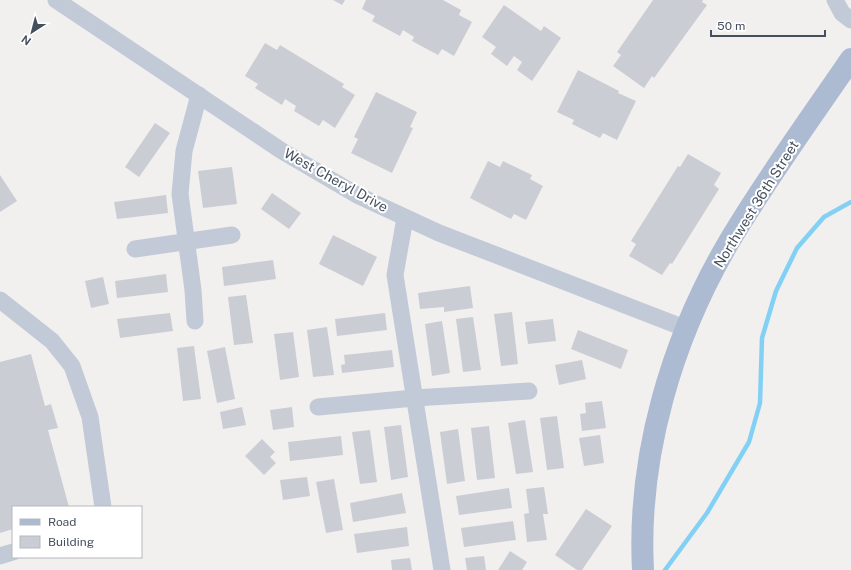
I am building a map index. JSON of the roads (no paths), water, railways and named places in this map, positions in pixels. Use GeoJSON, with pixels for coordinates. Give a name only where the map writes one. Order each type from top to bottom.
{"type":"FeatureCollection","features":[{"type":"Feature","properties":{"kind":"main road","name":"Northwest 36th Street"},"geometry":{"type":"LineString","coordinates":[[643,570],[644,511],[650,455],[661,406],[679,348],[696,305],[729,241],[851,59]]}},
{"type":"Feature","properties":{"kind":"street","name":"West Cheryl Drive"},"geometry":{"type":"LineString","coordinates":[[56,0],[282,151],[350,191],[439,233],[687,329]]}},
{"type":"Feature","properties":{"kind":"street"},"geometry":{"type":"LineString","coordinates":[[835,0],[842,13],[851,20]]}},
{"type":"Feature","properties":{"kind":"street"},"geometry":{"type":"LineString","coordinates":[[195,321],[187,242],[180,194],[184,151],[199,95]]}},
{"type":"Feature","properties":{"kind":"street"},"geometry":{"type":"LineString","coordinates":[[405,218],[395,275],[442,570]]}},
{"type":"Feature","properties":{"kind":"street"},"geometry":{"type":"LineString","coordinates":[[135,249],[232,236]]}},
{"type":"Feature","properties":{"kind":"street"},"geometry":{"type":"LineString","coordinates":[[0,300],[52,341],[72,366],[90,417],[103,506]]}},
{"type":"Feature","properties":{"kind":"street"},"geometry":{"type":"LineString","coordinates":[[318,407],[414,398],[529,391]]}},
{"type":"Feature","properties":{"kind":"street"},"geometry":{"type":"LineString","coordinates":[[0,556],[12,552]]}},
{"type":"Feature","properties":{"kind":"waterway"},"geometry":{"type":"LineString","coordinates":[[665,570],[707,513],[749,442],[760,403],[762,338],[776,291],[797,248],[824,217],[851,202]]}}]}
